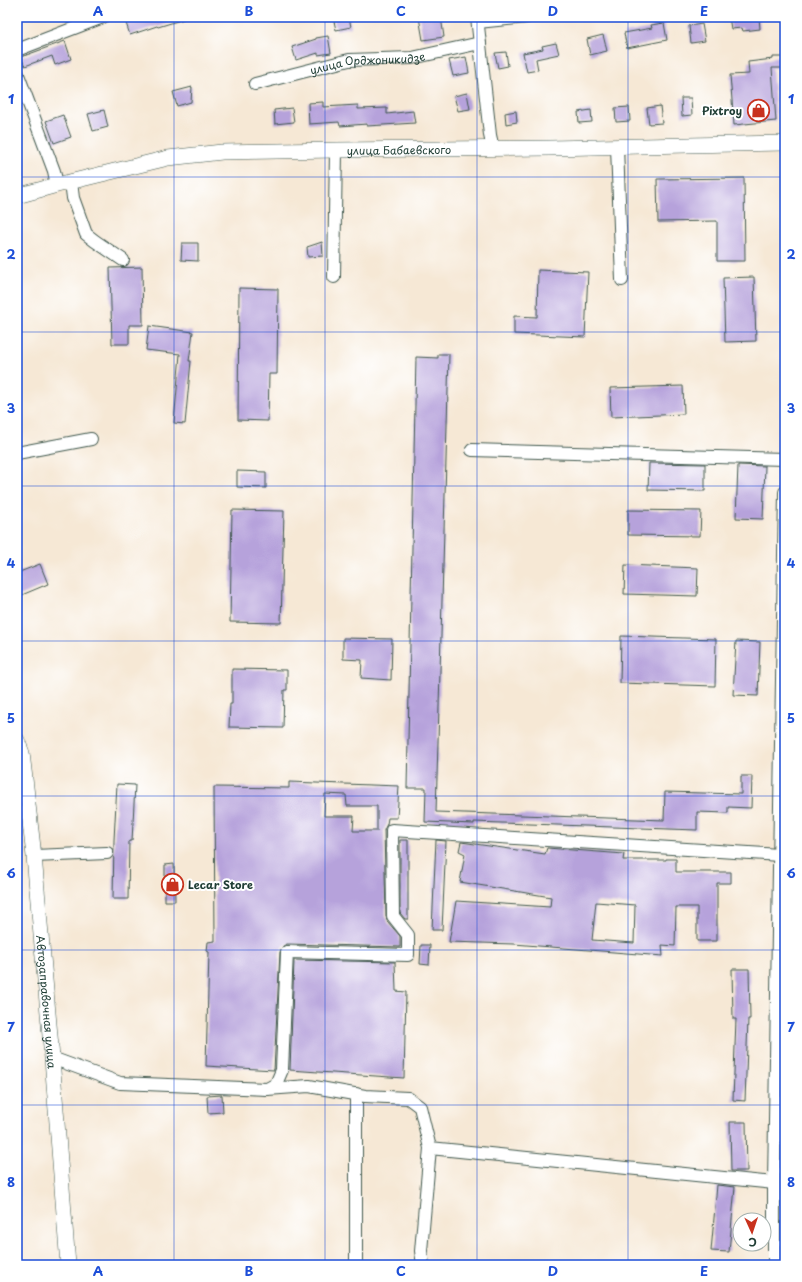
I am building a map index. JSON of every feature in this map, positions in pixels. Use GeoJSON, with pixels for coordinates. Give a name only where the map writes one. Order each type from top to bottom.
{"type":"FeatureCollection","features":[{"type":"Feature","properties":{"kind":"main road","name":"улица Бабаевского"},"geometry":{"type":"LineString","coordinates":[[17,196],[168,158],[222,152],[493,149],[785,143]]}},
{"type":"Feature","properties":{"kind":"main road","name":"Автозаправочная улица"},"geometry":{"type":"LineString","coordinates":[[17,740],[22,753],[34,856],[52,1058],[68,1265]]}},
{"type":"Feature","properties":{"kind":"street"},"geometry":{"type":"LineString","coordinates":[[17,50],[103,17]]}},
{"type":"Feature","properties":{"kind":"street"},"geometry":{"type":"LineString","coordinates":[[493,149],[490,135],[477,19],[527,17]]}},
{"type":"Feature","properties":{"kind":"street","name":"улица Орджоникидзе"},"geometry":{"type":"LineString","coordinates":[[255,84],[349,60],[412,58],[480,43]]}},
{"type":"Feature","properties":{"kind":"street"},"geometry":{"type":"LineString","coordinates":[[17,72],[54,171],[64,183],[73,198],[86,234],[123,260]]}},
{"type":"Feature","properties":{"kind":"street"},"geometry":{"type":"LineString","coordinates":[[617,147],[622,280]]}},
{"type":"Feature","properties":{"kind":"street"},"geometry":{"type":"LineString","coordinates":[[334,277],[336,150]]}},
{"type":"Feature","properties":{"kind":"street"},"geometry":{"type":"LineString","coordinates":[[17,453],[91,439]]}},
{"type":"Feature","properties":{"kind":"street"},"geometry":{"type":"LineString","coordinates":[[472,450],[785,459]]}},
{"type":"Feature","properties":{"kind":"street"},"geometry":{"type":"LineString","coordinates":[[774,1265],[785,492]]}},
{"type":"Feature","properties":{"kind":"street"},"geometry":{"type":"LineString","coordinates":[[267,1089],[276,1084],[282,1070],[287,952],[408,955],[408,935],[393,916],[392,830],[779,855]]}},
{"type":"Feature","properties":{"kind":"street"},"geometry":{"type":"LineString","coordinates":[[34,856],[107,854]]}},
{"type":"Feature","properties":{"kind":"street"},"geometry":{"type":"LineString","coordinates":[[52,1058],[120,1083],[267,1089],[309,1086],[365,1096],[408,1098],[420,1107],[430,1148],[421,1251],[423,1265]]}},
{"type":"Feature","properties":{"kind":"street"},"geometry":{"type":"LineString","coordinates":[[356,1094],[356,1265]]}},
{"type":"Feature","properties":{"kind":"street"},"geometry":{"type":"LineString","coordinates":[[430,1148],[774,1183]]}},
{"type":"Feature","properties":{"kind":"building"},"geometry":{"type":"Polygon","coordinates":[[[134,17],[184,17],[184,19],[130,35],[125,20],[134,17]]]}},
{"type":"Feature","properties":{"kind":"building"},"geometry":{"type":"Polygon","coordinates":[[[333,17],[349,17],[351,27],[336,30],[333,17]]]}},
{"type":"Feature","properties":{"kind":"building"},"geometry":{"type":"Polygon","coordinates":[[[419,17],[441,17],[444,37],[423,40],[419,17]]]}},
{"type":"Feature","properties":{"kind":"building"},"geometry":{"type":"Polygon","coordinates":[[[729,17],[759,17],[760,29],[743,31],[742,28],[731,29],[729,17]]]}},
{"type":"Feature","properties":{"kind":"building"},"geometry":{"type":"Polygon","coordinates":[[[664,23],[667,40],[627,48],[624,33],[652,28],[651,25],[664,23]]]}},
{"type":"Feature","properties":{"kind":"building"},"geometry":{"type":"Polygon","coordinates":[[[702,24],[705,41],[691,43],[689,26],[702,24]]]}},
{"type":"Feature","properties":{"kind":"building"},"geometry":{"type":"Polygon","coordinates":[[[603,35],[607,51],[590,55],[587,39],[603,35]]]}},
{"type":"Feature","properties":{"kind":"building"},"geometry":{"type":"Polygon","coordinates":[[[328,36],[331,53],[318,55],[318,53],[296,60],[292,47],[316,38],[328,36]]]}},
{"type":"Feature","properties":{"kind":"building"},"geometry":{"type":"Polygon","coordinates":[[[65,41],[71,59],[55,65],[52,56],[25,66],[21,57],[65,41]]]}},
{"type":"Feature","properties":{"kind":"building"},"geometry":{"type":"Polygon","coordinates":[[[556,43],[559,54],[536,59],[538,70],[527,72],[523,53],[543,49],[542,46],[556,43]]]}},
{"type":"Feature","properties":{"kind":"building"},"geometry":{"type":"Polygon","coordinates":[[[506,52],[508,66],[498,68],[495,53],[506,52]]]}},
{"type":"Feature","properties":{"kind":"building"},"geometry":{"type":"Polygon","coordinates":[[[466,57],[469,73],[453,76],[449,60],[466,57]]]}},
{"type":"Feature","properties":{"kind":"building"},"geometry":{"type":"Polygon","coordinates":[[[773,57],[783,57],[784,68],[772,68],[776,121],[734,125],[730,75],[749,74],[748,62],[773,59],[773,57]]]}},
{"type":"Feature","properties":{"kind":"building"},"geometry":{"type":"Polygon","coordinates":[[[192,87],[191,102],[177,106],[173,92],[192,87]]]}},
{"type":"Feature","properties":{"kind":"building"},"geometry":{"type":"Polygon","coordinates":[[[467,93],[470,109],[458,111],[454,96],[467,93]]]}},
{"type":"Feature","properties":{"kind":"building"},"geometry":{"type":"Polygon","coordinates":[[[681,98],[691,98],[692,115],[682,116],[681,98]]]}},
{"type":"Feature","properties":{"kind":"building"},"geometry":{"type":"Polygon","coordinates":[[[323,102],[323,107],[358,105],[358,109],[387,108],[387,114],[413,111],[415,123],[367,126],[367,124],[340,126],[339,122],[309,124],[308,103],[323,102]]]}},
{"type":"Feature","properties":{"kind":"building"},"geometry":{"type":"Polygon","coordinates":[[[660,106],[662,123],[649,124],[647,108],[660,106]]]}},
{"type":"Feature","properties":{"kind":"building"},"geometry":{"type":"Polygon","coordinates":[[[629,107],[630,121],[616,122],[615,108],[629,107]]]}},
{"type":"Feature","properties":{"kind":"building"},"geometry":{"type":"Polygon","coordinates":[[[292,108],[294,122],[275,124],[274,110],[292,108]]]}},
{"type":"Feature","properties":{"kind":"building"},"geometry":{"type":"Polygon","coordinates":[[[104,110],[108,127],[93,131],[88,114],[104,110]]]}},
{"type":"Feature","properties":{"kind":"building"},"geometry":{"type":"Polygon","coordinates":[[[591,110],[592,122],[579,123],[578,112],[591,110]]]}},
{"type":"Feature","properties":{"kind":"building"},"geometry":{"type":"Polygon","coordinates":[[[516,111],[517,122],[506,124],[505,113],[516,111]]]}},
{"type":"Feature","properties":{"kind":"building"},"geometry":{"type":"Polygon","coordinates":[[[63,115],[71,137],[54,143],[46,121],[63,115]]]}},
{"type":"Feature","properties":{"kind":"building"},"geometry":{"type":"Polygon","coordinates":[[[744,178],[745,261],[717,261],[717,221],[658,222],[657,179],[744,178]]]}},
{"type":"Feature","properties":{"kind":"building"},"geometry":{"type":"Polygon","coordinates":[[[322,242],[323,256],[308,257],[307,247],[322,242]]]}},
{"type":"Feature","properties":{"kind":"building"},"geometry":{"type":"Polygon","coordinates":[[[182,243],[198,243],[198,261],[181,260],[182,243]]]}},
{"type":"Feature","properties":{"kind":"building"},"geometry":{"type":"Polygon","coordinates":[[[142,267],[143,325],[129,325],[129,344],[112,344],[110,268],[142,267]]]}},
{"type":"Feature","properties":{"kind":"building"},"geometry":{"type":"Polygon","coordinates":[[[538,270],[588,272],[585,337],[514,334],[514,316],[537,317],[538,270]]]}},
{"type":"Feature","properties":{"kind":"building"},"geometry":{"type":"Polygon","coordinates":[[[754,277],[756,341],[725,342],[723,278],[754,277]]]}},
{"type":"Feature","properties":{"kind":"building"},"geometry":{"type":"Polygon","coordinates":[[[239,288],[278,289],[277,374],[269,374],[268,421],[238,420],[239,288]]]}},
{"type":"Feature","properties":{"kind":"building"},"geometry":{"type":"Polygon","coordinates":[[[149,326],[193,332],[189,361],[191,361],[185,424],[174,423],[180,354],[146,350],[149,326]]]}},
{"type":"Feature","properties":{"kind":"building"},"geometry":{"type":"Polygon","coordinates":[[[438,354],[449,354],[436,812],[664,820],[665,792],[741,794],[741,776],[752,776],[751,808],[728,807],[728,813],[697,812],[697,830],[474,822],[474,824],[425,822],[426,788],[407,788],[416,357],[438,358],[438,354]]]}},
{"type":"Feature","properties":{"kind":"building"},"geometry":{"type":"Polygon","coordinates":[[[683,386],[684,414],[611,417],[610,388],[683,386]]]}},
{"type":"Feature","properties":{"kind":"building"},"geometry":{"type":"Polygon","coordinates":[[[649,463],[705,464],[705,491],[648,490],[649,463]]]}},
{"type":"Feature","properties":{"kind":"building"},"geometry":{"type":"Polygon","coordinates":[[[738,465],[765,466],[763,519],[736,518],[738,465]]]}},
{"type":"Feature","properties":{"kind":"building"},"geometry":{"type":"Polygon","coordinates":[[[237,471],[266,472],[266,488],[237,487],[237,471]]]}},
{"type":"Feature","properties":{"kind":"building"},"geometry":{"type":"Polygon","coordinates":[[[232,510],[284,511],[281,623],[230,622],[232,510]]]}},
{"type":"Feature","properties":{"kind":"building"},"geometry":{"type":"Polygon","coordinates":[[[628,510],[701,511],[700,536],[628,535],[628,510]]]}},
{"type":"Feature","properties":{"kind":"building"},"geometry":{"type":"Polygon","coordinates":[[[40,564],[48,584],[17,597],[17,573],[40,564]]]}},
{"type":"Feature","properties":{"kind":"building"},"geometry":{"type":"Polygon","coordinates":[[[625,565],[698,568],[697,596],[624,594],[625,565]]]}},
{"type":"Feature","properties":{"kind":"building"},"geometry":{"type":"Polygon","coordinates":[[[621,636],[716,639],[715,686],[620,683],[621,636]]]}},
{"type":"Feature","properties":{"kind":"building"},"geometry":{"type":"Polygon","coordinates":[[[343,638],[392,639],[391,680],[361,678],[362,660],[343,659],[343,638]]]}},
{"type":"Feature","properties":{"kind":"building"},"geometry":{"type":"Polygon","coordinates":[[[736,641],[760,642],[758,696],[733,695],[736,641]]]}},
{"type":"Feature","properties":{"kind":"building"},"geometry":{"type":"Polygon","coordinates":[[[232,669],[287,670],[287,690],[284,690],[283,728],[229,727],[230,704],[232,704],[232,669]]]}},
{"type":"Feature","properties":{"kind":"building"},"geometry":{"type":"Polygon","coordinates":[[[289,782],[399,786],[397,818],[388,818],[384,830],[386,916],[387,921],[400,936],[400,947],[287,944],[283,946],[280,952],[274,1070],[206,1066],[209,952],[207,951],[208,942],[215,941],[214,787],[289,788],[289,782]],[[325,794],[324,816],[354,816],[353,831],[377,831],[377,806],[347,806],[346,795],[325,794]]]}},
{"type":"Feature","properties":{"kind":"building"},"geometry":{"type":"Polygon","coordinates":[[[117,784],[135,785],[132,841],[129,841],[128,899],[113,899],[117,784]]]}},
{"type":"Feature","properties":{"kind":"building"},"geometry":{"type":"Polygon","coordinates":[[[400,840],[408,840],[408,919],[405,919],[400,913],[400,840]]]}},
{"type":"Feature","properties":{"kind":"building"},"geometry":{"type":"Polygon","coordinates":[[[436,840],[446,841],[442,930],[432,930],[436,840]]]}},
{"type":"Feature","properties":{"kind":"building"},"geometry":{"type":"Polygon","coordinates":[[[461,842],[545,854],[547,848],[624,854],[623,860],[676,859],[676,872],[731,872],[731,883],[717,883],[717,941],[697,941],[697,907],[676,907],[675,946],[662,945],[663,956],[514,944],[449,942],[456,901],[550,907],[551,897],[460,882],[465,854],[459,851],[461,842]],[[596,902],[592,940],[634,943],[635,905],[596,902]]]}},
{"type":"Feature","properties":{"kind":"building"},"geometry":{"type":"Polygon","coordinates":[[[174,864],[175,901],[165,901],[165,865],[174,864]]]}},
{"type":"Feature","properties":{"kind":"building"},"geometry":{"type":"Polygon","coordinates":[[[421,945],[430,945],[429,965],[420,964],[421,945]]]}},
{"type":"Feature","properties":{"kind":"building"},"geometry":{"type":"Polygon","coordinates":[[[294,960],[395,962],[396,991],[406,992],[404,1078],[290,1070],[294,960]]]}},
{"type":"Feature","properties":{"kind":"building"},"geometry":{"type":"Polygon","coordinates":[[[732,969],[749,969],[750,1019],[748,1019],[745,1101],[733,1100],[736,1019],[733,1019],[732,969]]]}},
{"type":"Feature","properties":{"kind":"building"},"geometry":{"type":"Polygon","coordinates":[[[222,1095],[223,1112],[208,1113],[207,1096],[222,1095]]]}},
{"type":"Feature","properties":{"kind":"building"},"geometry":{"type":"Polygon","coordinates":[[[730,1122],[746,1122],[747,1171],[731,1171],[730,1122]]]}},
{"type":"Feature","properties":{"kind":"building"},"geometry":{"type":"Polygon","coordinates":[[[717,1185],[735,1187],[729,1252],[711,1251],[717,1185]]]}},
{"type":"Feature","properties":{"kind":"place","name":"Pixtroy"},"geometry":{"type":"Point","coordinates":[758,110]}},
{"type":"Feature","properties":{"kind":"place","name":"Lecar Store"},"geometry":{"type":"Point","coordinates":[172,884]}}]}
